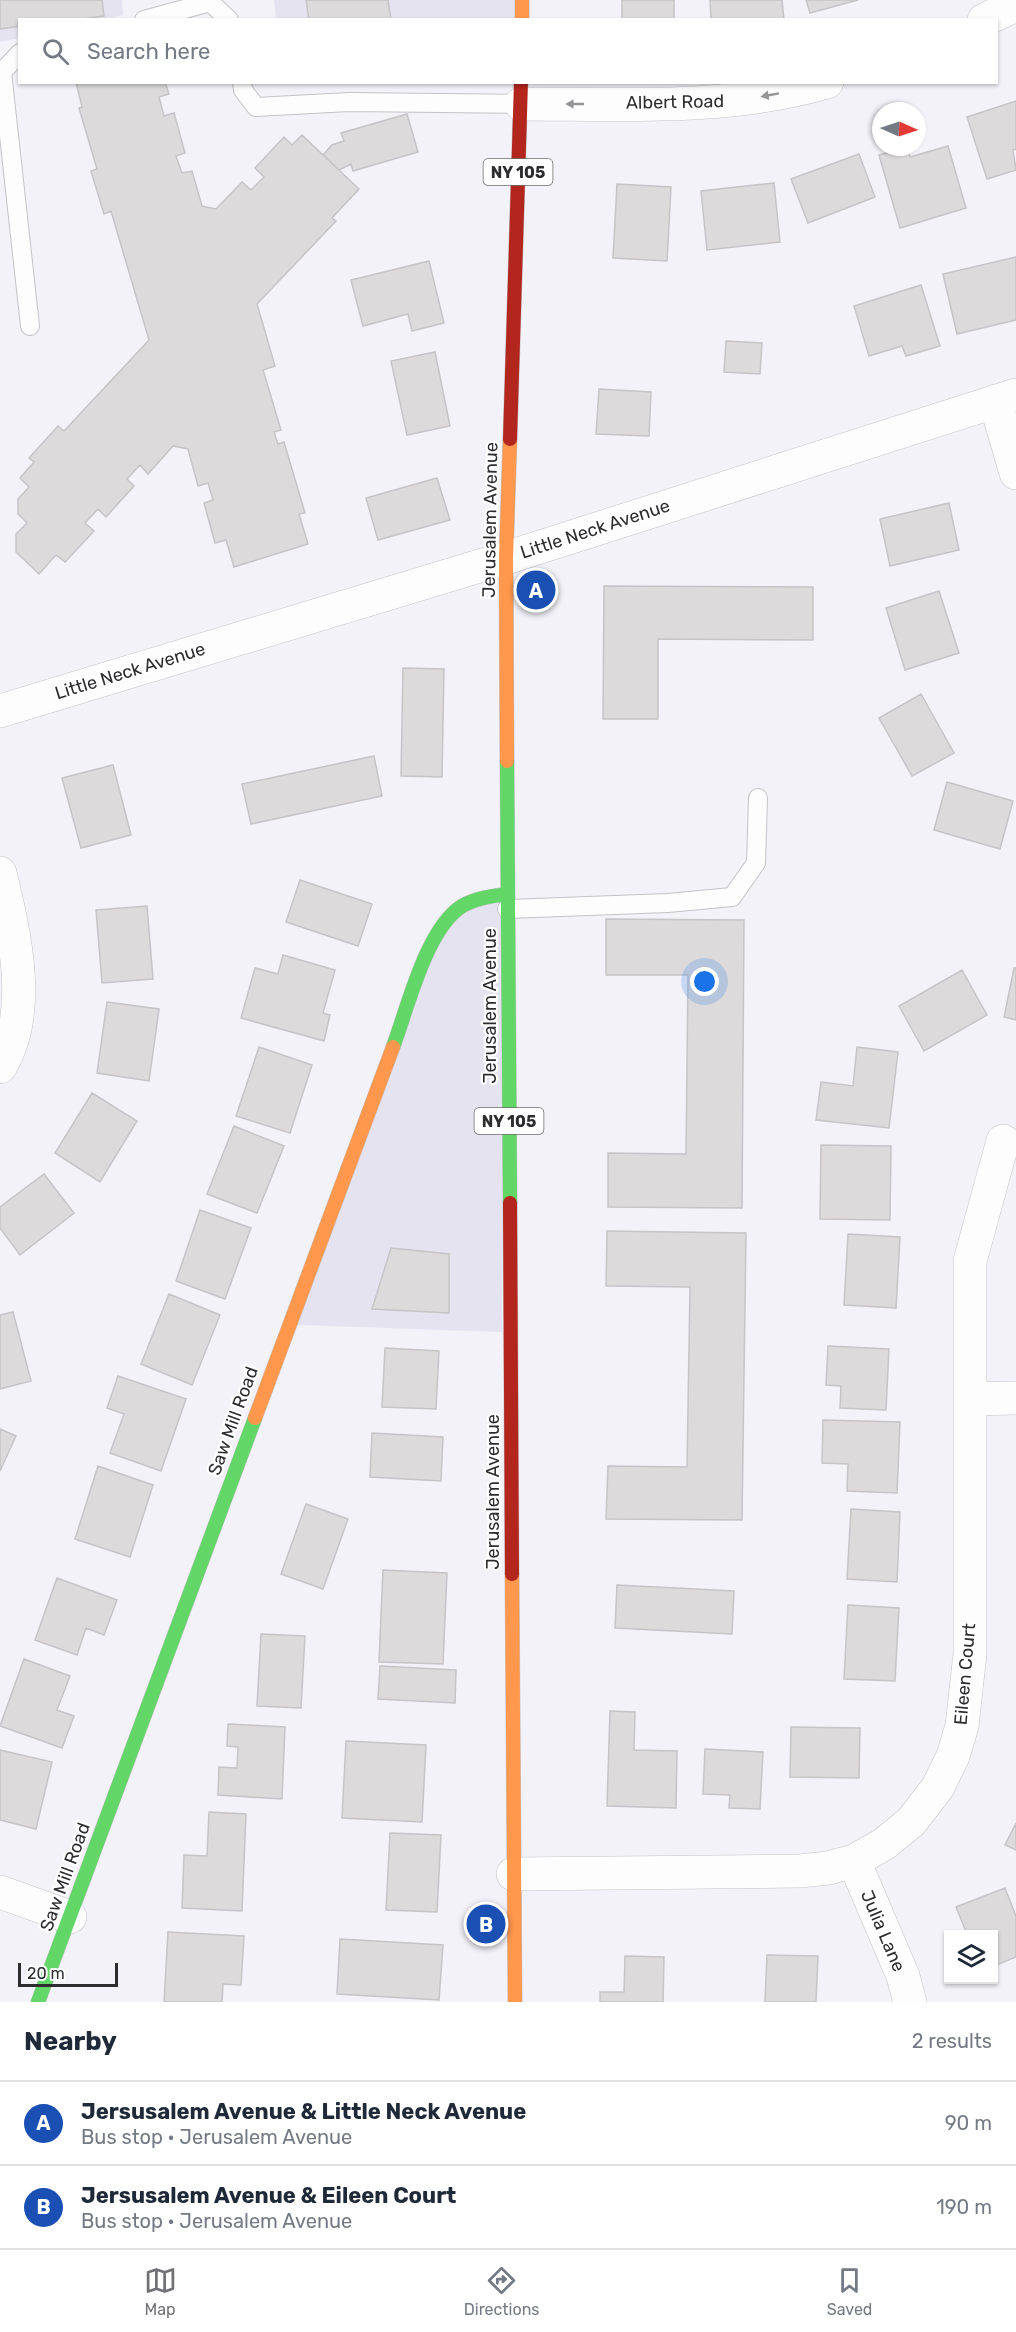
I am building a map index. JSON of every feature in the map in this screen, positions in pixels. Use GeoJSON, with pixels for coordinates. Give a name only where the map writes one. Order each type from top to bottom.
{"type":"FeatureCollection","features":[{"type":"Feature","properties":{"kind":"main road"},"geometry":{"type":"LineString","coordinates":[[522,0],[522,18]]}},
{"type":"Feature","properties":{"kind":"main road","name":"Jerusalem Avenue"},"geometry":{"type":"LineString","coordinates":[[514,2002],[506,558],[521,93]]}},
{"type":"Feature","properties":{"kind":"main road","name":"Saw Mill Road"},"geometry":{"type":"LineString","coordinates":[[38,2002],[431,945],[445,922],[463,904],[474,898],[507,902]]}},
{"type":"Feature","properties":{"kind":"street"},"geometry":{"type":"LineString","coordinates":[[988,18],[1016,5]]}},
{"type":"Feature","properties":{"kind":"street","name":"Albert Road"},"geometry":{"type":"LineString","coordinates":[[521,93],[713,104],[772,95],[819,84]]}},
{"type":"Feature","properties":{"kind":"street"},"geometry":{"type":"LineString","coordinates":[[1005,398],[1016,473]]}},
{"type":"Feature","properties":{"kind":"street","name":"Little Neck Avenue"},"geometry":{"type":"LineString","coordinates":[[0,711],[506,558],[1005,398]]}},
{"type":"Feature","properties":{"kind":"street"},"geometry":{"type":"LineString","coordinates":[[0,873],[20,984],[18,1024],[8,1053],[0,1067]]}},
{"type":"Feature","properties":{"kind":"street","name":"Eileen Court"},"geometry":{"type":"LineString","coordinates":[[513,1874],[800,1871],[828,1868],[854,1861],[884,1844],[911,1822],[938,1787],[953,1756],[962,1726],[970,1654],[970,1261],[1003,1141]]}},
{"type":"Feature","properties":{"kind":"street"},"geometry":{"type":"LineString","coordinates":[[970,1399],[1016,1398]]}},
{"type":"Feature","properties":{"kind":"street","name":"Julia Lane"},"geometry":{"type":"LineString","coordinates":[[854,1861],[903,1976],[910,2002]]}},
{"type":"Feature","properties":{"kind":"street"},"geometry":{"type":"LineString","coordinates":[[0,1892],[70,1917]]}},
{"type":"Feature","properties":{"kind":"lane"},"geometry":{"type":"LineString","coordinates":[[151,18],[210,2],[227,18]]}},
{"type":"Feature","properties":{"kind":"lane"},"geometry":{"type":"LineString","coordinates":[[18,55],[2,72],[30,326]]}},
{"type":"Feature","properties":{"kind":"lane"},"geometry":{"type":"LineString","coordinates":[[242,84],[243,90],[256,107],[521,93]]}},
{"type":"Feature","properties":{"kind":"lane"},"geometry":{"type":"LineString","coordinates":[[507,902],[668,903],[732,897],[756,863],[758,798]]}},
{"type":"Feature","properties":{"kind":"shaded area"},"geometry":{"type":"Polygon","coordinates":[[[0,0],[122,0],[123,15],[110,18],[18,18],[18,38],[0,42],[0,0]]]}},
{"type":"Feature","properties":{"kind":"shaded area"},"geometry":{"type":"Polygon","coordinates":[[[274,0],[527,0],[525,18],[276,18],[274,0]]]}},
{"type":"Feature","properties":{"kind":"shaded area"},"geometry":{"type":"Polygon","coordinates":[[[503,899],[502,1332],[297,1325],[446,914],[503,899]]]}},
{"type":"Feature","properties":{"kind":"building"},"geometry":{"type":"Polygon","coordinates":[[[0,0],[102,0],[104,16],[18,18],[18,26],[0,29],[0,0]]]}},
{"type":"Feature","properties":{"kind":"building"},"geometry":{"type":"Polygon","coordinates":[[[306,0],[388,0],[391,18],[309,18],[306,0]]]}},
{"type":"Feature","properties":{"kind":"building"},"geometry":{"type":"Polygon","coordinates":[[[622,0],[674,0],[674,18],[622,18],[622,0]]]}},
{"type":"Feature","properties":{"kind":"building"},"geometry":{"type":"Polygon","coordinates":[[[710,0],[782,0],[784,18],[711,18],[710,0]]]}},
{"type":"Feature","properties":{"kind":"building"},"geometry":{"type":"Polygon","coordinates":[[[806,0],[858,0],[810,13],[806,0]]]}},
{"type":"Feature","properties":{"kind":"building"},"geometry":{"type":"Polygon","coordinates":[[[76,84],[166,84],[169,94],[159,97],[164,116],[174,113],[185,153],[176,156],[182,173],[192,171],[202,206],[216,209],[242,182],[251,190],[264,177],[255,168],[284,137],[292,145],[302,135],[359,189],[332,218],[336,221],[257,304],[275,366],[263,370],[281,430],[274,432],[278,444],[284,442],[305,513],[299,514],[308,544],[234,567],[226,540],[215,543],[204,503],[213,500],[208,483],[198,486],[188,449],[173,446],[148,474],[140,465],[127,479],[134,486],[106,517],[98,509],[85,523],[94,531],[65,562],[56,555],[39,574],[16,552],[16,534],[27,523],[18,514],[18,499],[29,487],[20,478],[34,462],[29,458],[58,426],[64,431],[149,340],[111,211],[104,214],[91,171],[97,169],[79,108],[82,107],[76,84]]]}},
{"type":"Feature","properties":{"kind":"building"},"geometry":{"type":"Polygon","coordinates":[[[1016,101],[1016,149],[1013,150],[1016,170],[987,179],[967,117],[1016,101]]]}},
{"type":"Feature","properties":{"kind":"building"},"geometry":{"type":"Polygon","coordinates":[[[407,114],[418,152],[353,171],[351,164],[339,170],[323,155],[332,145],[344,141],[341,133],[407,114]]]}},
{"type":"Feature","properties":{"kind":"building"},"geometry":{"type":"Polygon","coordinates":[[[948,146],[966,208],[900,228],[879,156],[926,156],[926,152],[948,146]]]}},
{"type":"Feature","properties":{"kind":"building"},"geometry":{"type":"Polygon","coordinates":[[[859,154],[875,197],[808,223],[791,179],[859,154]]]}},
{"type":"Feature","properties":{"kind":"building"},"geometry":{"type":"Polygon","coordinates":[[[774,183],[780,242],[707,250],[701,191],[774,183]]]}},
{"type":"Feature","properties":{"kind":"building"},"geometry":{"type":"Polygon","coordinates":[[[617,184],[671,187],[667,261],[613,258],[617,184]]]}},
{"type":"Feature","properties":{"kind":"building"},"geometry":{"type":"Polygon","coordinates":[[[1016,257],[1016,320],[957,334],[943,274],[1016,257]]]}},
{"type":"Feature","properties":{"kind":"building"},"geometry":{"type":"Polygon","coordinates":[[[429,261],[444,323],[412,331],[408,314],[363,326],[351,280],[429,261]]]}},
{"type":"Feature","properties":{"kind":"building"},"geometry":{"type":"Polygon","coordinates":[[[921,285],[940,346],[906,356],[902,346],[869,356],[854,306],[921,285]]]}},
{"type":"Feature","properties":{"kind":"building"},"geometry":{"type":"Polygon","coordinates":[[[726,341],[762,343],[760,374],[724,372],[726,341]]]}},
{"type":"Feature","properties":{"kind":"building"},"geometry":{"type":"Polygon","coordinates":[[[435,352],[450,426],[407,435],[391,361],[435,352]]]}},
{"type":"Feature","properties":{"kind":"building"},"geometry":{"type":"Polygon","coordinates":[[[599,389],[651,392],[649,436],[596,434],[599,389]]]}},
{"type":"Feature","properties":{"kind":"building"},"geometry":{"type":"Polygon","coordinates":[[[437,478],[450,520],[378,540],[366,498],[437,478]]]}},
{"type":"Feature","properties":{"kind":"building"},"geometry":{"type":"Polygon","coordinates":[[[949,503],[959,550],[890,566],[880,519],[949,503]]]}},
{"type":"Feature","properties":{"kind":"building"},"geometry":{"type":"Polygon","coordinates":[[[604,586],[813,587],[813,640],[658,639],[658,719],[603,719],[604,586]]]}},
{"type":"Feature","properties":{"kind":"building"},"geometry":{"type":"Polygon","coordinates":[[[939,591],[959,653],[905,670],[886,608],[939,591]]]}},
{"type":"Feature","properties":{"kind":"building"},"geometry":{"type":"Polygon","coordinates":[[[403,668],[444,669],[442,777],[401,776],[403,668]]]}},
{"type":"Feature","properties":{"kind":"building"},"geometry":{"type":"Polygon","coordinates":[[[921,694],[954,753],[912,776],[879,718],[921,694]]]}},
{"type":"Feature","properties":{"kind":"building"},"geometry":{"type":"Polygon","coordinates":[[[374,756],[382,796],[251,824],[242,784],[374,756]]]}},
{"type":"Feature","properties":{"kind":"building"},"geometry":{"type":"Polygon","coordinates":[[[113,765],[131,835],[81,848],[62,778],[113,765]]]}},
{"type":"Feature","properties":{"kind":"building"},"geometry":{"type":"Polygon","coordinates":[[[947,782],[1013,801],[1000,849],[934,830],[947,782]]]}},
{"type":"Feature","properties":{"kind":"building"},"geometry":{"type":"Polygon","coordinates":[[[300,880],[372,904],[358,946],[286,922],[300,880]]]}},
{"type":"Feature","properties":{"kind":"building"},"geometry":{"type":"Polygon","coordinates":[[[147,906],[153,979],[102,983],[96,910],[147,906]]]}},
{"type":"Feature","properties":{"kind":"building"},"geometry":{"type":"Polygon","coordinates":[[[606,919],[744,920],[742,1208],[608,1207],[608,1153],[686,1154],[688,975],[606,975],[606,919]]]}},
{"type":"Feature","properties":{"kind":"building"},"geometry":{"type":"Polygon","coordinates":[[[283,955],[335,970],[323,1013],[330,1015],[324,1041],[241,1018],[255,968],[278,974],[283,955]]]}},
{"type":"Feature","properties":{"kind":"building"},"geometry":{"type":"Polygon","coordinates":[[[1014,968],[1016,968],[1016,1020],[1004,1017],[1014,968]]]}},
{"type":"Feature","properties":{"kind":"building"},"geometry":{"type":"Polygon","coordinates":[[[962,970],[987,1015],[924,1051],[899,1006],[962,970]]]}},
{"type":"Feature","properties":{"kind":"building"},"geometry":{"type":"Polygon","coordinates":[[[107,1002],[159,1009],[149,1081],[97,1073],[107,1002]]]}},
{"type":"Feature","properties":{"kind":"building"},"geometry":{"type":"Polygon","coordinates":[[[259,1047],[312,1065],[290,1133],[236,1116],[259,1047]]]}},
{"type":"Feature","properties":{"kind":"building"},"geometry":{"type":"Polygon","coordinates":[[[857,1047],[898,1052],[889,1128],[816,1120],[821,1082],[853,1086],[857,1047]]]}},
{"type":"Feature","properties":{"kind":"building"},"geometry":{"type":"Polygon","coordinates":[[[92,1093],[137,1121],[100,1182],[55,1153],[92,1093]]]}},
{"type":"Feature","properties":{"kind":"building"},"geometry":{"type":"Polygon","coordinates":[[[234,1126],[284,1146],[257,1213],[207,1194],[234,1126]]]}},
{"type":"Feature","properties":{"kind":"building"},"geometry":{"type":"Polygon","coordinates":[[[821,1145],[891,1146],[890,1220],[820,1219],[821,1145]]]}},
{"type":"Feature","properties":{"kind":"building"},"geometry":{"type":"Polygon","coordinates":[[[44,1174],[74,1213],[20,1255],[0,1228],[0,1207],[44,1174]]]}},
{"type":"Feature","properties":{"kind":"building"},"geometry":{"type":"Polygon","coordinates":[[[200,1210],[251,1228],[225,1299],[176,1281],[200,1210]]]}},
{"type":"Feature","properties":{"kind":"building"},"geometry":{"type":"Polygon","coordinates":[[[607,1231],[746,1233],[742,1520],[606,1519],[608,1466],[687,1467],[690,1287],[606,1286],[607,1231]]]}},
{"type":"Feature","properties":{"kind":"building"},"geometry":{"type":"Polygon","coordinates":[[[848,1234],[900,1237],[896,1308],[844,1305],[848,1234]]]}},
{"type":"Feature","properties":{"kind":"building"},"geometry":{"type":"Polygon","coordinates":[[[391,1248],[449,1254],[449,1313],[372,1309],[391,1248]]]}},
{"type":"Feature","properties":{"kind":"building"},"geometry":{"type":"Polygon","coordinates":[[[169,1294],[220,1315],[192,1385],[141,1364],[169,1294]]]}},
{"type":"Feature","properties":{"kind":"building"},"geometry":{"type":"Polygon","coordinates":[[[13,1312],[31,1381],[0,1389],[0,1315],[13,1312]]]}},
{"type":"Feature","properties":{"kind":"building"},"geometry":{"type":"Polygon","coordinates":[[[828,1346],[889,1349],[886,1410],[840,1408],[841,1386],[826,1385],[828,1346]]]}},
{"type":"Feature","properties":{"kind":"building"},"geometry":{"type":"Polygon","coordinates":[[[385,1348],[439,1351],[436,1409],[382,1407],[385,1348]]]}},
{"type":"Feature","properties":{"kind":"building"},"geometry":{"type":"Polygon","coordinates":[[[118,1376],[186,1399],[161,1471],[110,1453],[124,1414],[107,1408],[118,1376]]]}},
{"type":"Feature","properties":{"kind":"building"},"geometry":{"type":"Polygon","coordinates":[[[823,1420],[900,1422],[897,1493],[847,1491],[848,1464],[822,1463],[823,1420]]]}},
{"type":"Feature","properties":{"kind":"building"},"geometry":{"type":"Polygon","coordinates":[[[0,1429],[16,1436],[0,1471],[0,1429]]]}},
{"type":"Feature","properties":{"kind":"building"},"geometry":{"type":"Polygon","coordinates":[[[372,1433],[443,1437],[441,1481],[370,1477],[372,1433]]]}},
{"type":"Feature","properties":{"kind":"building"},"geometry":{"type":"Polygon","coordinates":[[[98,1466],[153,1485],[130,1557],[75,1539],[98,1466]]]}},
{"type":"Feature","properties":{"kind":"building"},"geometry":{"type":"Polygon","coordinates":[[[306,1504],[348,1519],[323,1589],[281,1574],[306,1504]]]}},
{"type":"Feature","properties":{"kind":"building"},"geometry":{"type":"Polygon","coordinates":[[[851,1509],[900,1512],[897,1582],[847,1579],[851,1509]]]}},
{"type":"Feature","properties":{"kind":"building"},"geometry":{"type":"Polygon","coordinates":[[[383,1570],[447,1573],[443,1664],[379,1662],[383,1570]]]}},
{"type":"Feature","properties":{"kind":"building"},"geometry":{"type":"Polygon","coordinates":[[[57,1578],[117,1600],[104,1635],[86,1628],[77,1655],[35,1640],[57,1578]]]}},
{"type":"Feature","properties":{"kind":"building"},"geometry":{"type":"Polygon","coordinates":[[[617,1585],[734,1591],[732,1634],[615,1628],[617,1585]]]}},
{"type":"Feature","properties":{"kind":"building"},"geometry":{"type":"Polygon","coordinates":[[[848,1605],[899,1608],[895,1681],[844,1679],[848,1605]]]}},
{"type":"Feature","properties":{"kind":"building"},"geometry":{"type":"Polygon","coordinates":[[[261,1634],[305,1636],[301,1708],[257,1706],[261,1634]]]}},
{"type":"Feature","properties":{"kind":"building"},"geometry":{"type":"Polygon","coordinates":[[[24,1659],[70,1676],[57,1710],[74,1716],[62,1748],[0,1726],[24,1659]]]}},
{"type":"Feature","properties":{"kind":"building"},"geometry":{"type":"Polygon","coordinates":[[[380,1666],[456,1670],[455,1703],[378,1699],[380,1666]]]}},
{"type":"Feature","properties":{"kind":"building"},"geometry":{"type":"Polygon","coordinates":[[[610,1711],[635,1712],[634,1750],[677,1751],[676,1808],[607,1806],[610,1711]]]}},
{"type":"Feature","properties":{"kind":"building"},"geometry":{"type":"Polygon","coordinates":[[[228,1724],[285,1727],[282,1799],[218,1795],[219,1767],[237,1768],[238,1747],[227,1746],[228,1724]]]}},
{"type":"Feature","properties":{"kind":"building"},"geometry":{"type":"Polygon","coordinates":[[[791,1727],[860,1728],[859,1778],[790,1777],[791,1727]]]}},
{"type":"Feature","properties":{"kind":"building"},"geometry":{"type":"Polygon","coordinates":[[[346,1741],[426,1745],[422,1822],[342,1818],[346,1741]]]}},
{"type":"Feature","properties":{"kind":"building"},"geometry":{"type":"Polygon","coordinates":[[[705,1749],[763,1752],[760,1809],[729,1808],[730,1795],[703,1794],[705,1749]]]}},
{"type":"Feature","properties":{"kind":"building"},"geometry":{"type":"Polygon","coordinates":[[[0,1750],[52,1762],[36,1829],[0,1820],[0,1750]]]}},
{"type":"Feature","properties":{"kind":"building"},"geometry":{"type":"Polygon","coordinates":[[[209,1812],[246,1814],[242,1911],[182,1908],[184,1855],[207,1856],[209,1812]]]}},
{"type":"Feature","properties":{"kind":"building"},"geometry":{"type":"Polygon","coordinates":[[[1016,1823],[1016,1850],[1005,1845],[1016,1823]]]}},
{"type":"Feature","properties":{"kind":"building"},"geometry":{"type":"Polygon","coordinates":[[[390,1833],[441,1835],[437,1912],[386,1910],[390,1833]]]}},
{"type":"Feature","properties":{"kind":"building"},"geometry":{"type":"Polygon","coordinates":[[[1005,1888],[1016,1916],[1016,1957],[998,1964],[998,1930],[965,1930],[956,1907],[1005,1888]]]}},
{"type":"Feature","properties":{"kind":"building"},"geometry":{"type":"Polygon","coordinates":[[[168,1932],[244,1936],[241,1985],[223,1984],[222,2002],[164,2002],[168,1932]]]}},
{"type":"Feature","properties":{"kind":"building"},"geometry":{"type":"Polygon","coordinates":[[[340,1939],[443,1945],[439,2000],[337,1994],[340,1939]]]}},
{"type":"Feature","properties":{"kind":"building"},"geometry":{"type":"Polygon","coordinates":[[[767,1955],[818,1956],[816,2002],[765,2002],[767,1955]]]}},
{"type":"Feature","properties":{"kind":"building"},"geometry":{"type":"Polygon","coordinates":[[[625,1956],[664,1957],[663,2002],[600,2002],[600,1992],[624,1992],[625,1956]]]}},
{"type":"Feature","properties":{"kind":"traffic: fast"},"geometry":{"type":"LineString","coordinates":[[507,761],[510,1203]]}},
{"type":"Feature","properties":{"kind":"traffic: fast"},"geometry":{"type":"LineString","coordinates":[[393,1047],[428,950],[449,917],[462,906],[473,901],[507,894]]}},
{"type":"Feature","properties":{"kind":"traffic: fast"},"geometry":{"type":"LineString","coordinates":[[38,2002],[255,1418]]}},
{"type":"Feature","properties":{"kind":"traffic: slow"},"geometry":{"type":"LineString","coordinates":[[522,0],[522,18]]}},
{"type":"Feature","properties":{"kind":"traffic: slow"},"geometry":{"type":"LineString","coordinates":[[507,761],[506,558],[510,439]]}},
{"type":"Feature","properties":{"kind":"traffic: slow"},"geometry":{"type":"LineString","coordinates":[[255,1418],[393,1047]]}},
{"type":"Feature","properties":{"kind":"traffic: slow"},"geometry":{"type":"LineString","coordinates":[[512,1574],[515,2002]]}},
{"type":"Feature","properties":{"kind":"traffic: jam"},"geometry":{"type":"LineString","coordinates":[[510,439],[521,84]]}},
{"type":"Feature","properties":{"kind":"traffic: jam"},"geometry":{"type":"LineString","coordinates":[[510,1203],[512,1574]]}},
{"type":"Feature","properties":{"kind":"place","name":"Jersusalem Avenue & Little Neck Avenue"},"geometry":{"type":"Point","coordinates":[536,590]}},
{"type":"Feature","properties":{"kind":"place","name":"Jersusalem Avenue & Eileen Court"},"geometry":{"type":"Point","coordinates":[486,1924]}}]}
